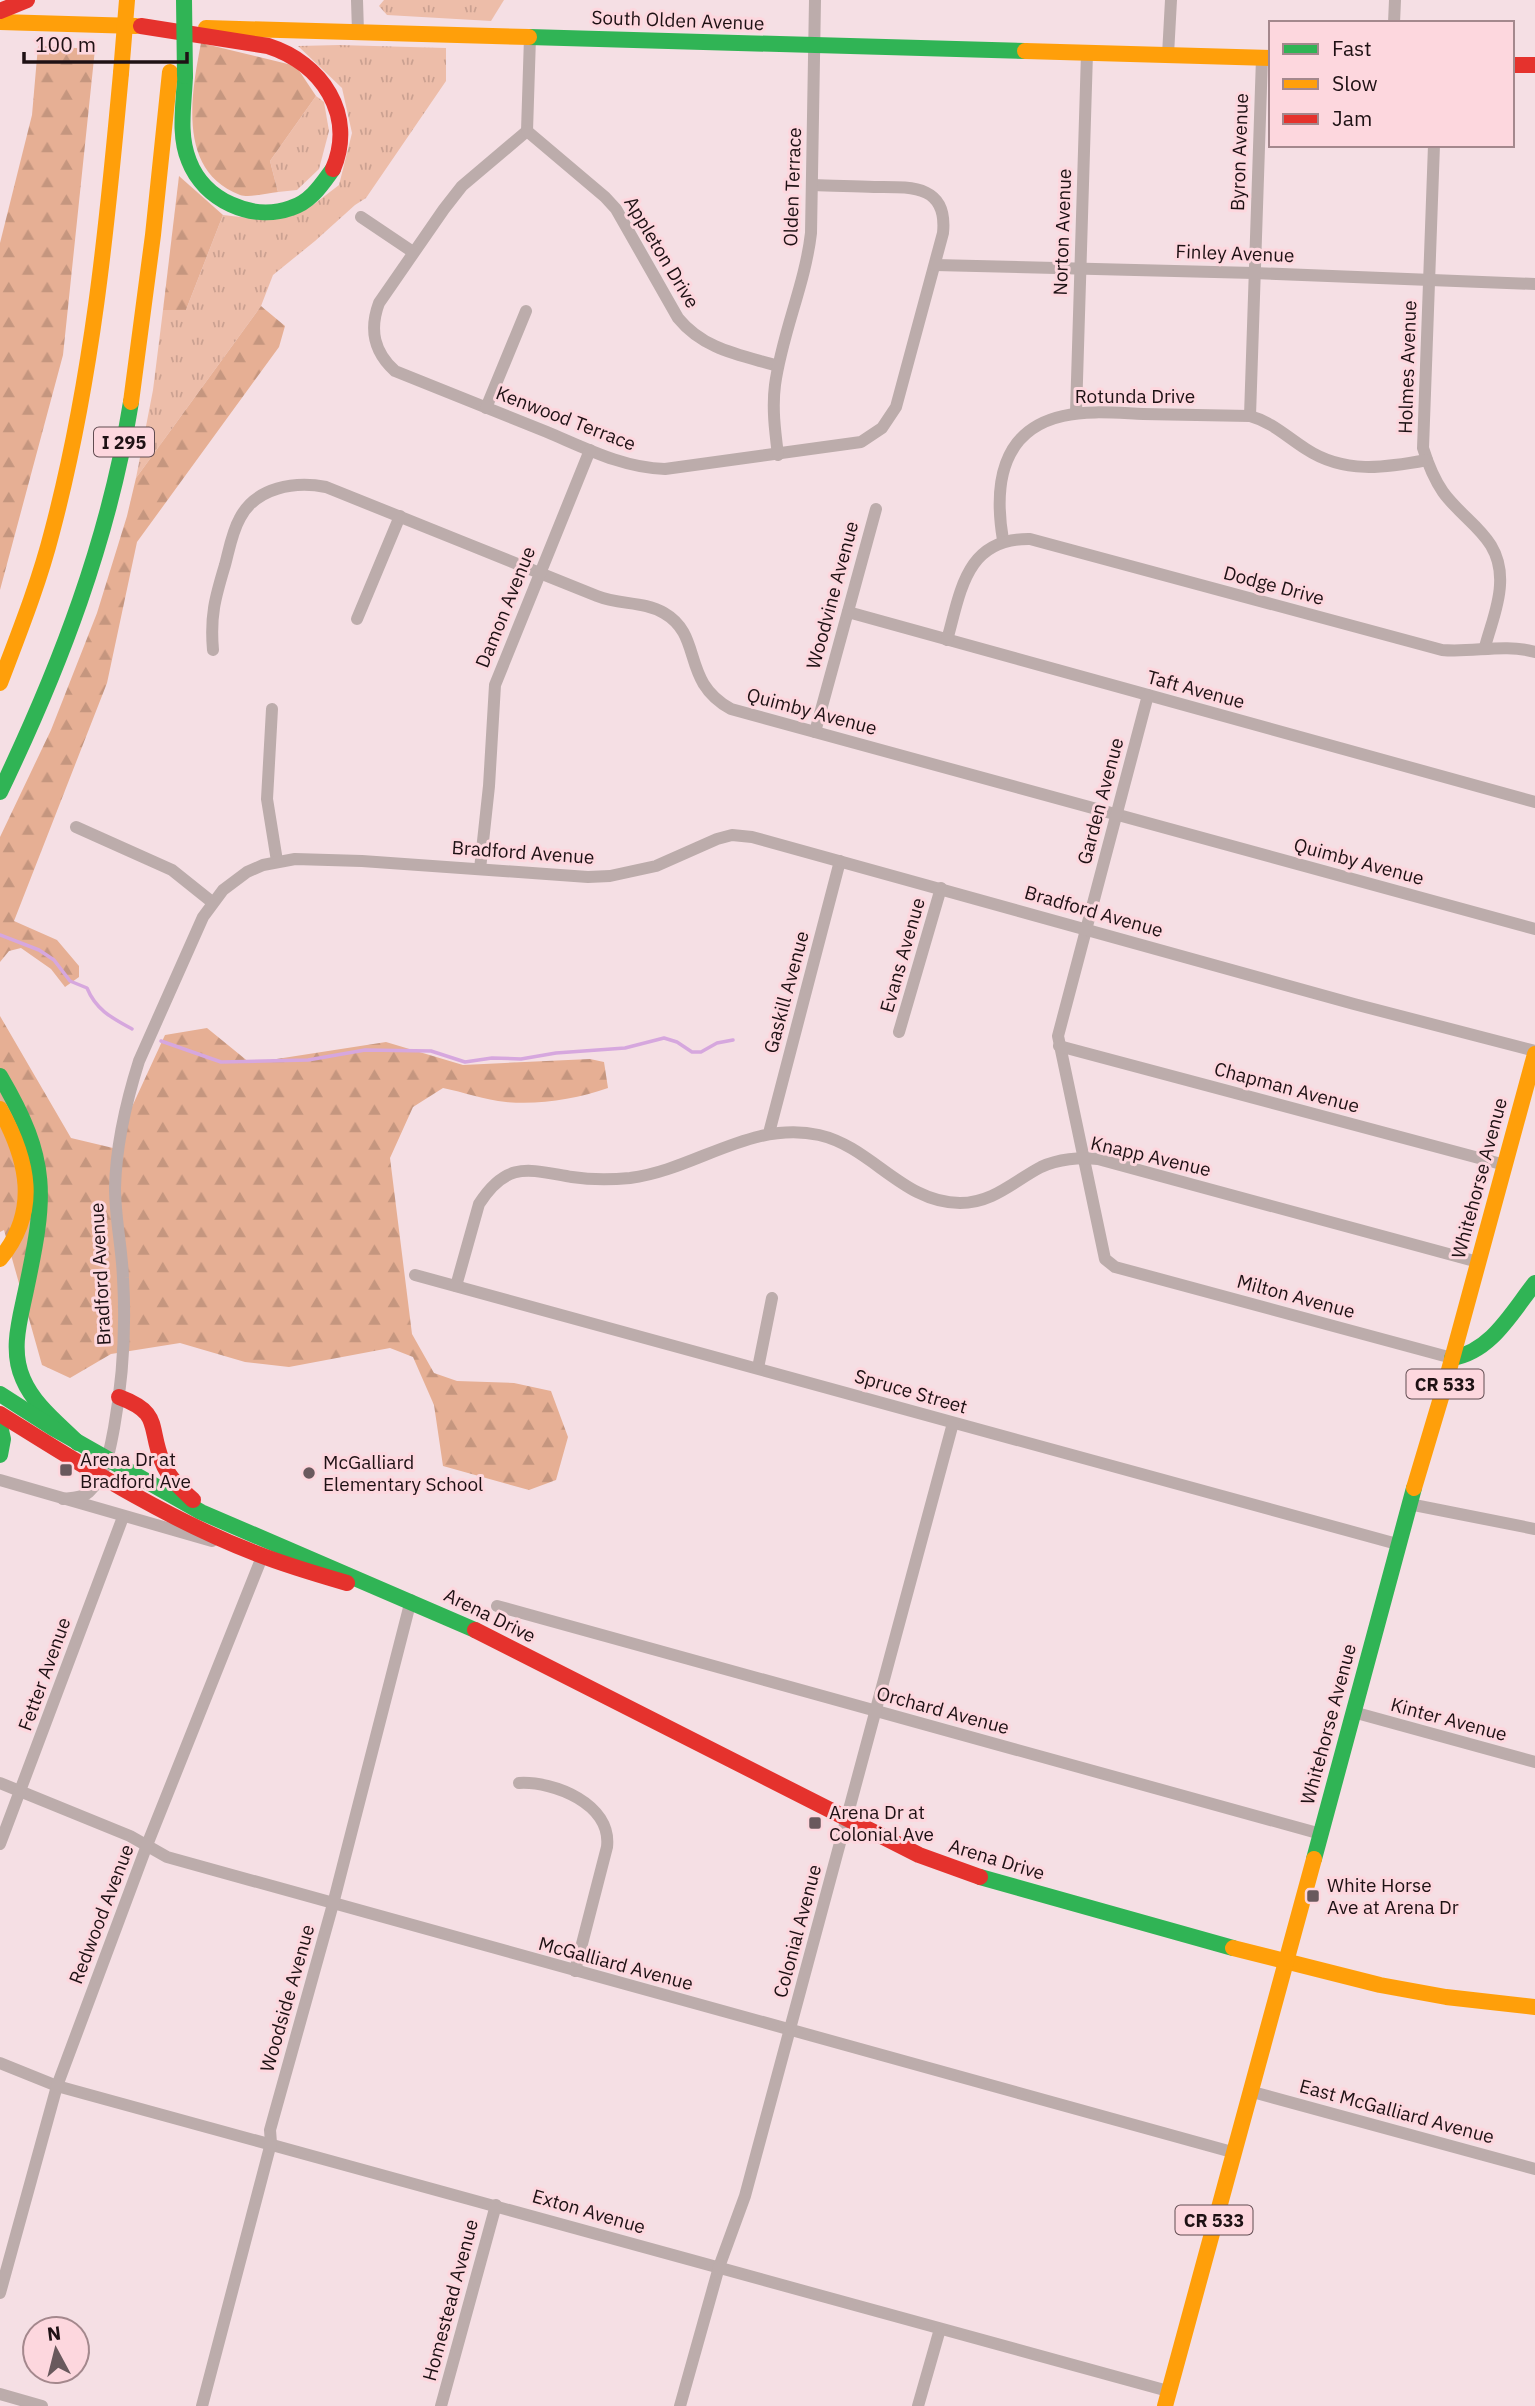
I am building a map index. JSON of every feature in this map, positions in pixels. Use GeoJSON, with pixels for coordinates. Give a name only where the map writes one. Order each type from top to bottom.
{"type":"FeatureCollection","features":[{"type":"Feature","properties":{"kind":"main road"},"geometry":{"type":"LineString","coordinates":[[0,11],[27,0]]}},
{"type":"Feature","properties":{"kind":"main road","name":"I 295"},"geometry":{"type":"LineString","coordinates":[[0,682],[29,611],[49,548],[78,432],[94,329],[113,163],[127,0]]}},
{"type":"Feature","properties":{"kind":"main road","name":"I 295"},"geometry":{"type":"LineString","coordinates":[[0,792],[39,712],[88,583],[107,518],[127,430],[177,74],[177,0]]}},
{"type":"Feature","properties":{"kind":"main road"},"geometry":{"type":"LineString","coordinates":[[141,26],[264,44],[297,59],[311,70],[332,95],[340,111],[343,126],[340,157],[325,183],[303,202],[276,212],[248,211],[220,200],[200,180],[187,155],[177,74],[184,0]]}},
{"type":"Feature","properties":{"kind":"main road","name":"South Olden Avenue"},"geometry":{"type":"LineString","coordinates":[[0,22],[1266,58]]}},
{"type":"Feature","properties":{"kind":"main road"},"geometry":{"type":"LineString","coordinates":[[1514,65],[1535,65]]}},
{"type":"Feature","properties":{"kind":"main road"},"geometry":{"type":"LineString","coordinates":[[0,809],[39,712]]}},
{"type":"Feature","properties":{"kind":"main road","name":"Whitehorse Avenue"},"geometry":{"type":"LineString","coordinates":[[1167,2399],[1397,1544],[1452,1359],[1535,1053]]}},
{"type":"Feature","properties":{"kind":"main road"},"geometry":{"type":"LineString","coordinates":[[0,1076],[28,1123],[40,1163],[42,1186],[39,1231],[16,1338],[19,1368],[33,1396],[78,1443]]}},
{"type":"Feature","properties":{"kind":"main road"},"geometry":{"type":"LineString","coordinates":[[0,1109],[22,1160],[26,1202],[21,1228],[15,1241],[0,1259]]}},
{"type":"Feature","properties":{"kind":"main road"},"geometry":{"type":"LineString","coordinates":[[1452,1359],[1462,1359],[1484,1346],[1535,1283]]}},
{"type":"Feature","properties":{"kind":"main road","name":"Arena Drive"},"geometry":{"type":"LineString","coordinates":[[0,1394],[78,1443],[221,1521],[464,1624],[847,1820],[954,1869],[1380,1985],[1432,1995],[1535,2007]]}},
{"type":"Feature","properties":{"kind":"main road"},"geometry":{"type":"LineString","coordinates":[[119,1397],[138,1403],[151,1416],[158,1448],[171,1478],[193,1500],[221,1521]]}},
{"type":"Feature","properties":{"kind":"main road","name":"Arena Drive"},"geometry":{"type":"LineString","coordinates":[[0,1414],[99,1476],[185,1523],[243,1550],[339,1581],[411,1600]]}},
{"type":"Feature","properties":{"kind":"main road"},"geometry":{"type":"LineString","coordinates":[[0,1426],[3,1439],[0,1455]]}},
{"type":"Feature","properties":{"kind":"street"},"geometry":{"type":"LineString","coordinates":[[358,0],[358,32]]}},
{"type":"Feature","properties":{"kind":"street","name":"Olden Terrace"},"geometry":{"type":"LineString","coordinates":[[778,455],[773,411],[778,366],[808,258],[813,185],[815,0]]}},
{"type":"Feature","properties":{"kind":"street"},"geometry":{"type":"LineString","coordinates":[[1168,55],[1171,0]]}},
{"type":"Feature","properties":{"kind":"street"},"geometry":{"type":"LineString","coordinates":[[1394,21],[1395,0]]}},
{"type":"Feature","properties":{"kind":"street"},"geometry":{"type":"LineString","coordinates":[[527,131],[530,37]]}},
{"type":"Feature","properties":{"kind":"street","name":"Norton Avenue"},"geometry":{"type":"LineString","coordinates":[[1076,413],[1087,53]]}},
{"type":"Feature","properties":{"kind":"street","name":"Byron Avenue"},"geometry":{"type":"LineString","coordinates":[[1250,416],[1254,273],[1266,58]]}},
{"type":"Feature","properties":{"kind":"street","name":"Kenwood Terrace"},"geometry":{"type":"LineString","coordinates":[[527,131],[463,186],[413,252],[379,303],[374,316],[373,327],[378,351],[395,371],[631,466],[665,470],[849,445],[872,436],[882,428],[896,407],[935,265],[944,221],[938,202],[931,195],[914,187],[813,185]]}},
{"type":"Feature","properties":{"kind":"street","name":"Appleton Drive"},"geometry":{"type":"LineString","coordinates":[[527,131],[616,209],[678,318],[687,329],[712,346],[778,366]]}},
{"type":"Feature","properties":{"kind":"street","name":"Holmes Avenue"},"geometry":{"type":"LineString","coordinates":[[1434,147],[1423,435],[1427,460],[1444,494],[1478,527],[1487,539],[1499,567],[1499,600],[1485,648]]}},
{"type":"Feature","properties":{"kind":"street"},"geometry":{"type":"LineString","coordinates":[[360,217],[413,252]]}},
{"type":"Feature","properties":{"kind":"street","name":"Finley Avenue"},"geometry":{"type":"LineString","coordinates":[[935,265],[1254,273],[1535,284]]}},
{"type":"Feature","properties":{"kind":"street"},"geometry":{"type":"LineString","coordinates":[[486,408],[526,311]]}},
{"type":"Feature","properties":{"kind":"street","name":"Rotunda Drive"},"geometry":{"type":"LineString","coordinates":[[1003,540],[998,499],[1001,475],[1009,456],[1029,433],[1042,424],[1053,418],[1076,413],[1250,416],[1265,420],[1309,451],[1350,466],[1387,468],[1427,460]]}},
{"type":"Feature","properties":{"kind":"street","name":"Damon Avenue"},"geometry":{"type":"LineString","coordinates":[[480,869],[489,786],[495,685],[590,450]]}},
{"type":"Feature","properties":{"kind":"street","name":"Quimby Avenue"},"geometry":{"type":"LineString","coordinates":[[213,650],[212,608],[240,517],[260,498],[288,486],[312,484],[400,516],[600,597],[652,607],[663,612],[681,627],[702,684],[719,702],[731,709],[1535,929]]}},
{"type":"Feature","properties":{"kind":"street","name":"Woodvine Avenue"},"geometry":{"type":"LineString","coordinates":[[815,732],[876,509]]}},
{"type":"Feature","properties":{"kind":"street"},"geometry":{"type":"LineString","coordinates":[[357,619],[400,516]]}},
{"type":"Feature","properties":{"kind":"street"},"geometry":{"type":"LineString","coordinates":[[947,639],[968,570],[984,552],[1003,540]]}},
{"type":"Feature","properties":{"kind":"street","name":"Dodge Drive"},"geometry":{"type":"LineString","coordinates":[[1003,540],[1038,540],[1442,650],[1458,652],[1503,646],[1535,652]]}},
{"type":"Feature","properties":{"kind":"street","name":"Taft Avenue"},"geometry":{"type":"LineString","coordinates":[[848,612],[1535,802]]}},
{"type":"Feature","properties":{"kind":"street","name":"Garden Avenue"},"geometry":{"type":"LineString","coordinates":[[1129,1271],[1115,1267],[1105,1259],[1058,1036],[1148,695]]}},
{"type":"Feature","properties":{"kind":"street"},"geometry":{"type":"LineString","coordinates":[[272,709],[267,799],[277,861]]}},
{"type":"Feature","properties":{"kind":"street"},"geometry":{"type":"LineString","coordinates":[[76,827],[172,870],[212,902]]}},
{"type":"Feature","properties":{"kind":"street","name":"Bradford Avenue"},"geometry":{"type":"LineString","coordinates":[[64,1499],[78,1497],[89,1491],[108,1460],[119,1397],[125,1308],[115,1185],[124,1114],[139,1061],[202,917],[212,902],[247,872],[277,861],[362,861],[588,877],[610,876],[656,866],[717,839],[732,835],[752,837],[1535,1053]]}},
{"type":"Feature","properties":{"kind":"street","name":"Gaskill Avenue"},"geometry":{"type":"LineString","coordinates":[[769,1133],[840,861]]}},
{"type":"Feature","properties":{"kind":"street","name":"Evans Avenue"},"geometry":{"type":"LineString","coordinates":[[899,1032],[941,888]]}},
{"type":"Feature","properties":{"kind":"street","name":"Chapman Avenue"},"geometry":{"type":"LineString","coordinates":[[1059,1046],[1505,1165]]}},
{"type":"Feature","properties":{"kind":"street","name":"Knapp Avenue"},"geometry":{"type":"LineString","coordinates":[[456,1286],[479,1204],[487,1192],[508,1175],[541,1170],[592,1180],[632,1178],[654,1173],[769,1133],[804,1133],[839,1142],[857,1151],[917,1194],[947,1203],[987,1199],[1041,1167],[1082,1157],[1098,1159],[1478,1262]]}},
{"type":"Feature","properties":{"kind":"street","name":"Milton Avenue"},"geometry":{"type":"LineString","coordinates":[[1129,1271],[1452,1359]]}},
{"type":"Feature","properties":{"kind":"street","name":"Spruce Street"},"geometry":{"type":"LineString","coordinates":[[415,1275],[1397,1544]]}},
{"type":"Feature","properties":{"kind":"street"},"geometry":{"type":"LineString","coordinates":[[758,1368],[772,1298]]}},
{"type":"Feature","properties":{"kind":"street","name":"Colonial Avenue"},"geometry":{"type":"LineString","coordinates":[[680,2406],[719,2267],[745,2196],[953,1423]]}},
{"type":"Feature","properties":{"kind":"street"},"geometry":{"type":"LineString","coordinates":[[0,1480],[243,1550]]}},
{"type":"Feature","properties":{"kind":"street"},"geometry":{"type":"LineString","coordinates":[[1409,1503],[1535,1529]]}},
{"type":"Feature","properties":{"kind":"street","name":"Fetter Avenue"},"geometry":{"type":"LineString","coordinates":[[0,1844],[122,1517]]}},
{"type":"Feature","properties":{"kind":"street","name":"Redwood Avenue"},"geometry":{"type":"LineString","coordinates":[[0,2293],[57,2086],[147,1846],[262,1557]]}},
{"type":"Feature","properties":{"kind":"street","name":"Woodside Avenue"},"geometry":{"type":"LineString","coordinates":[[202,2406],[271,2143],[270,2130],[333,1904],[411,1600]]}},
{"type":"Feature","properties":{"kind":"street","name":"Orchard Avenue"},"geometry":{"type":"LineString","coordinates":[[497,1606],[554,1627],[1321,1834]]}},
{"type":"Feature","properties":{"kind":"street","name":"Kinter Avenue"},"geometry":{"type":"LineString","coordinates":[[1353,1712],[1535,1762]]}},
{"type":"Feature","properties":{"kind":"street"},"geometry":{"type":"LineString","coordinates":[[519,1783],[537,1782],[551,1785],[597,1813],[607,1831],[607,1847],[575,1971]]}},
{"type":"Feature","properties":{"kind":"street","name":"McGalliard Avenue"},"geometry":{"type":"LineString","coordinates":[[0,1783],[131,1836],[167,1857],[1232,2152]]}},
{"type":"Feature","properties":{"kind":"street","name":"Exton Avenue"},"geometry":{"type":"LineString","coordinates":[[0,2063],[57,2086],[940,2329],[1167,2399]]}},
{"type":"Feature","properties":{"kind":"street","name":"East McGalliard Avenue"},"geometry":{"type":"LineString","coordinates":[[1249,2091],[1535,2168]]}},
{"type":"Feature","properties":{"kind":"street","name":"Homestead Avenue"},"geometry":{"type":"LineString","coordinates":[[440,2406],[496,2205]]}},
{"type":"Feature","properties":{"kind":"street"},"geometry":{"type":"LineString","coordinates":[[918,2406],[940,2329]]}},
{"type":"Feature","properties":{"kind":"street"},"geometry":{"type":"LineString","coordinates":[[0,2395],[42,2406]]}},
{"type":"Feature","properties":{"kind":"green space"},"geometry":{"type":"Polygon","coordinates":[[[384,0],[504,0],[491,21],[387,15],[379,6],[384,0]]]}},
{"type":"Feature","properties":{"kind":"green space"},"geometry":{"type":"Polygon","coordinates":[[[201,43],[296,66],[316,96],[270,161],[278,192],[240,195],[220,184],[206,168],[197,150],[192,108],[201,43]]]}},
{"type":"Feature","properties":{"kind":"green space"},"geometry":{"type":"Polygon","coordinates":[[[38,46],[95,49],[63,355],[0,590],[0,243],[32,115],[38,46]]]}},
{"type":"Feature","properties":{"kind":"green space"},"geometry":{"type":"Polygon","coordinates":[[[298,46],[446,48],[446,81],[366,198],[273,275],[261,306],[136,478],[153,390],[163,310],[186,310],[223,215],[267,220],[313,205],[339,185],[352,133],[342,88],[298,46]]]}},
{"type":"Feature","properties":{"kind":"green space"},"geometry":{"type":"Polygon","coordinates":[[[316,96],[324,102],[329,131],[319,169],[297,190],[278,192],[270,161],[316,96]]]}},
{"type":"Feature","properties":{"kind":"green space"},"geometry":{"type":"Polygon","coordinates":[[[179,176],[223,215],[186,310],[163,310],[179,176]]]}},
{"type":"Feature","properties":{"kind":"green space"},"geometry":{"type":"Polygon","coordinates":[[[261,306],[285,326],[279,347],[137,542],[107,683],[14,921],[57,940],[79,966],[79,977],[65,987],[51,969],[21,948],[9,951],[0,962],[0,837],[51,730],[97,613],[136,478],[261,306]]]}},
{"type":"Feature","properties":{"kind":"green space"},"geometry":{"type":"Polygon","coordinates":[[[0,1016],[71,1138],[113,1148],[165,1035],[207,1028],[250,1063],[386,1042],[463,1065],[590,1059],[604,1062],[608,1088],[558,1100],[506,1102],[443,1088],[413,1107],[390,1158],[412,1334],[434,1373],[457,1381],[514,1383],[551,1391],[568,1437],[556,1480],[529,1490],[443,1466],[434,1405],[413,1357],[390,1348],[289,1367],[245,1362],[180,1343],[111,1354],[70,1378],[42,1365],[4,1230],[0,1232],[0,1016]]]}},
{"type":"Feature","properties":{"kind":"waterway"},"geometry":{"type":"LineString","coordinates":[[0,935],[39,950],[54,960],[70,981],[87,988],[105,1013],[132,1029]]}},
{"type":"Feature","properties":{"kind":"waterway"},"geometry":{"type":"LineString","coordinates":[[161,1041],[221,1062],[308,1060],[365,1050],[431,1051],[465,1062],[625,1048],[664,1038],[677,1042],[692,1052],[701,1052],[717,1043],[733,1040]]}},
{"type":"Feature","properties":{"kind":"traffic: fast"},"geometry":{"type":"LineString","coordinates":[[184,0],[185,76]]}},
{"type":"Feature","properties":{"kind":"traffic: fast"},"geometry":{"type":"LineString","coordinates":[[529,37],[1025,51]]}},
{"type":"Feature","properties":{"kind":"traffic: fast"},"geometry":{"type":"LineString","coordinates":[[185,76],[182,119],[186,151],[196,175],[218,197],[246,210],[276,212],[304,201],[315,192],[333,169]]}},
{"type":"Feature","properties":{"kind":"traffic: fast"},"geometry":{"type":"LineString","coordinates":[[0,792],[43,698],[80,602],[110,503],[131,402]]}},
{"type":"Feature","properties":{"kind":"traffic: fast"},"geometry":{"type":"LineString","coordinates":[[0,1076],[28,1132],[39,1180],[37,1229],[17,1334],[19,1368],[33,1397],[78,1443]]}},
{"type":"Feature","properties":{"kind":"traffic: fast"},"geometry":{"type":"LineString","coordinates":[[1452,1358],[1478,1348],[1489,1339],[1500,1329],[1535,1283]]}},
{"type":"Feature","properties":{"kind":"traffic: fast"},"geometry":{"type":"LineString","coordinates":[[0,1394],[53,1428],[201,1512],[475,1630]]}},
{"type":"Feature","properties":{"kind":"traffic: fast"},"geometry":{"type":"LineString","coordinates":[[0,1426],[3,1439],[0,1455]]}},
{"type":"Feature","properties":{"kind":"traffic: fast"},"geometry":{"type":"LineString","coordinates":[[1314,1859],[1414,1488]]}},
{"type":"Feature","properties":{"kind":"traffic: fast"},"geometry":{"type":"LineString","coordinates":[[980,1877],[1233,1948]]}},
{"type":"Feature","properties":{"kind":"traffic: slow"},"geometry":{"type":"LineString","coordinates":[[121,73],[127,0]]}},
{"type":"Feature","properties":{"kind":"traffic: slow"},"geometry":{"type":"LineString","coordinates":[[0,22],[136,26]]}},
{"type":"Feature","properties":{"kind":"traffic: slow"},"geometry":{"type":"LineString","coordinates":[[206,28],[529,37]]}},
{"type":"Feature","properties":{"kind":"traffic: slow"},"geometry":{"type":"LineString","coordinates":[[1025,51],[1269,58]]}},
{"type":"Feature","properties":{"kind":"traffic: slow"},"geometry":{"type":"LineString","coordinates":[[131,402],[153,235],[170,72]]}},
{"type":"Feature","properties":{"kind":"traffic: slow"},"geometry":{"type":"LineString","coordinates":[[0,683],[47,551],[78,418],[104,246],[121,73]]}},
{"type":"Feature","properties":{"kind":"traffic: slow"},"geometry":{"type":"LineString","coordinates":[[1414,1488],[1535,1054]]}},
{"type":"Feature","properties":{"kind":"traffic: slow"},"geometry":{"type":"LineString","coordinates":[[0,1109],[17,1147],[26,1185],[21,1222],[13,1241],[0,1259]]}},
{"type":"Feature","properties":{"kind":"traffic: slow"},"geometry":{"type":"LineString","coordinates":[[1165,2406],[1314,1859]]}},
{"type":"Feature","properties":{"kind":"traffic: slow"},"geometry":{"type":"LineString","coordinates":[[1233,1948],[1380,1985],[1446,1997],[1535,2007]]}},
{"type":"Feature","properties":{"kind":"traffic: jam"},"geometry":{"type":"LineString","coordinates":[[0,11],[27,0]]}},
{"type":"Feature","properties":{"kind":"traffic: jam"},"geometry":{"type":"LineString","coordinates":[[141,26],[268,46],[304,65],[318,78],[337,111],[339,149],[333,169]]}},
{"type":"Feature","properties":{"kind":"traffic: jam"},"geometry":{"type":"LineString","coordinates":[[1514,65],[1535,65]]}},
{"type":"Feature","properties":{"kind":"traffic: jam"},"geometry":{"type":"LineString","coordinates":[[119,1397],[133,1403],[148,1415],[165,1467],[193,1500]]}},
{"type":"Feature","properties":{"kind":"traffic: jam"},"geometry":{"type":"LineString","coordinates":[[0,1414],[124,1490],[188,1524],[266,1557],[347,1583]]}},
{"type":"Feature","properties":{"kind":"traffic: jam"},"geometry":{"type":"LineString","coordinates":[[475,1630],[919,1855],[980,1877]]}},
{"type":"Feature","properties":{"kind":"place","name":"Arena Dr at Bradford Ave"},"geometry":{"type":"Point","coordinates":[66,1470]}},
{"type":"Feature","properties":{"kind":"place","name":"McGalliard Elementary School"},"geometry":{"type":"Point","coordinates":[309,1473]}},
{"type":"Feature","properties":{"kind":"place","name":"Arena Dr at Colonial Ave"},"geometry":{"type":"Point","coordinates":[815,1823]}},
{"type":"Feature","properties":{"kind":"place","name":"White Horse Ave at Arena Dr"},"geometry":{"type":"Point","coordinates":[1313,1896]}}]}
